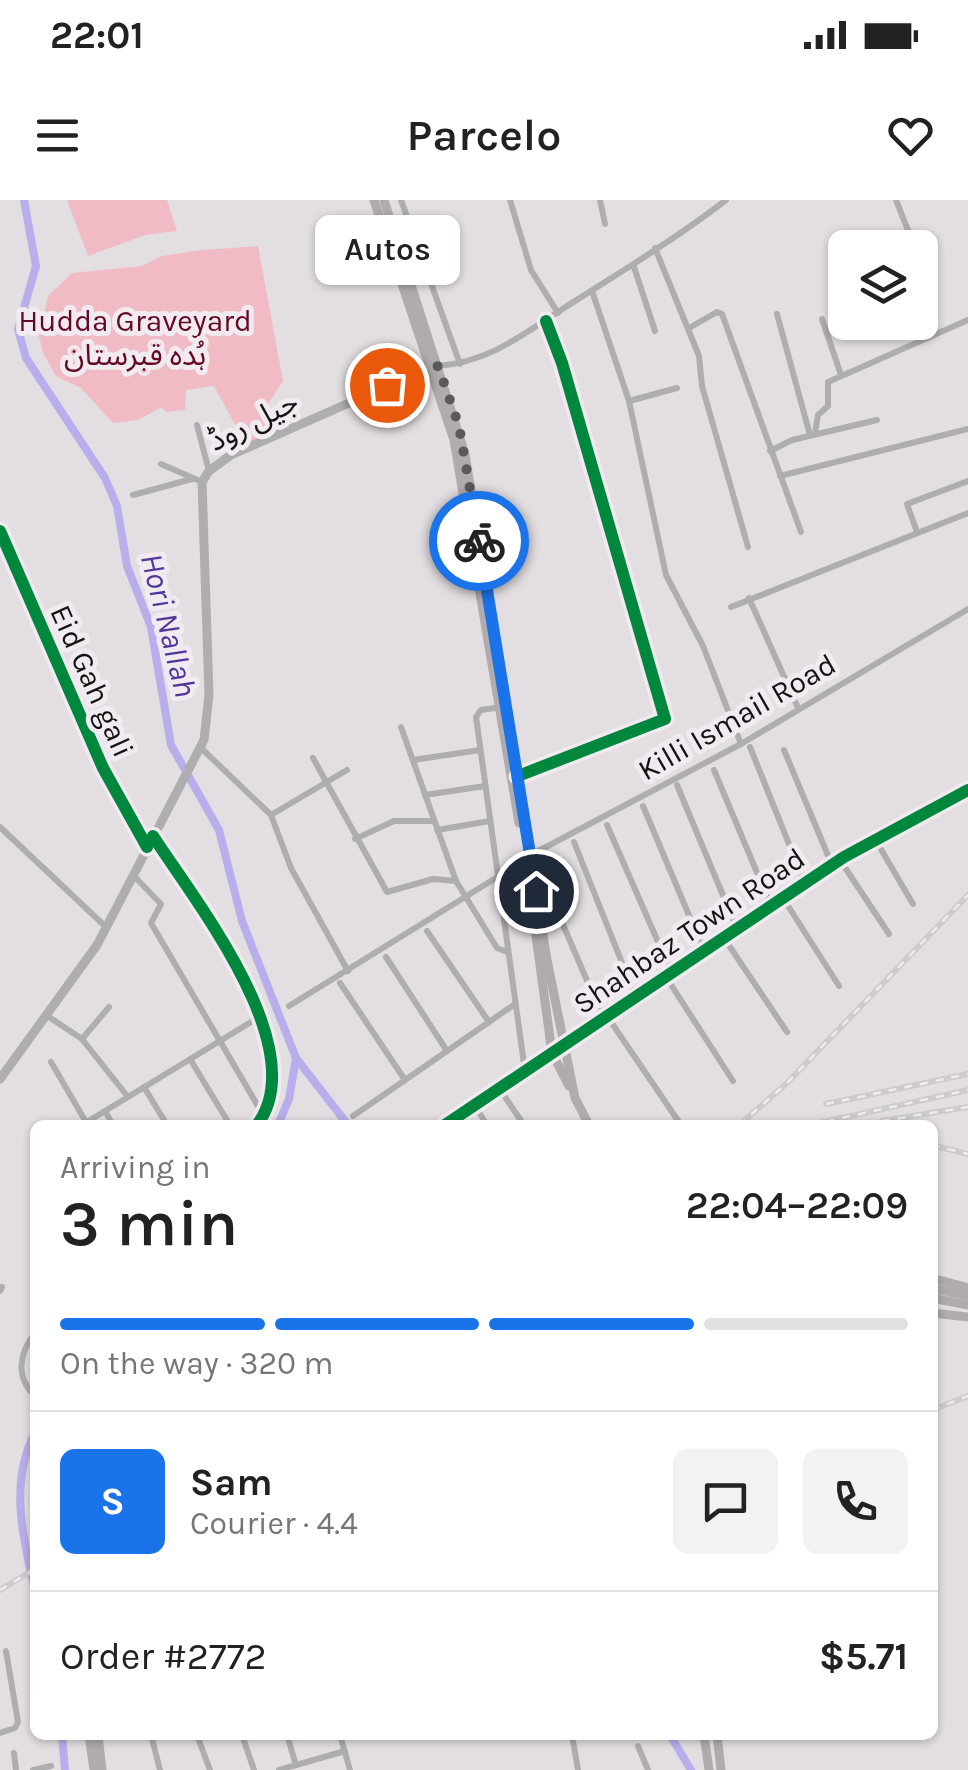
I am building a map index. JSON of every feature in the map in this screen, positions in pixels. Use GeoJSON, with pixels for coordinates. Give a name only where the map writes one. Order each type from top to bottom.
{"type":"FeatureCollection","features":[{"type":"Feature","properties":{"kind":"main road"},"geometry":{"type":"LineString","coordinates":[[374,200],[465,454],[528,857],[575,1098]]}},
{"type":"Feature","properties":{"kind":"main road"},"geometry":{"type":"LineString","coordinates":[[384,200],[433,366]]}},
{"type":"Feature","properties":{"kind":"main road","name":"جیل روڈ"},"geometry":{"type":"LineString","coordinates":[[0,1079],[107,928],[206,732],[209,695],[197,480],[230,456],[433,366]]}},
{"type":"Feature","properties":{"kind":"main road"},"geometry":{"type":"LineString","coordinates":[[503,706],[518,776],[552,1053],[587,1120]]}},
{"type":"Feature","properties":{"kind":"main road"},"geometry":{"type":"LineString","coordinates":[[938,1280],[968,1288]]}},
{"type":"Feature","properties":{"kind":"main road"},"geometry":{"type":"LineString","coordinates":[[938,1289],[968,1296]]}},
{"type":"Feature","properties":{"kind":"main road"},"geometry":{"type":"LineString","coordinates":[[938,1299],[968,1305]]}},
{"type":"Feature","properties":{"kind":"main road"},"geometry":{"type":"LineString","coordinates":[[938,1314],[968,1317]]}},
{"type":"Feature","properties":{"kind":"main road"},"geometry":{"type":"LineString","coordinates":[[90,1740],[94,1770]]}},
{"type":"Feature","properties":{"kind":"main road"},"geometry":{"type":"LineString","coordinates":[[99,1740],[102,1770]]}},
{"type":"Feature","properties":{"kind":"main road"},"geometry":{"type":"LineString","coordinates":[[705,1740],[708,1770]]}},
{"type":"Feature","properties":{"kind":"main road"},"geometry":{"type":"LineString","coordinates":[[718,1740],[722,1770]]}},
{"type":"Feature","properties":{"kind":"street"},"geometry":{"type":"LineString","coordinates":[[401,200],[460,364]]}},
{"type":"Feature","properties":{"kind":"street"},"geometry":{"type":"LineString","coordinates":[[510,200],[531,270],[558,312]]}},
{"type":"Feature","properties":{"kind":"street"},"geometry":{"type":"LineString","coordinates":[[600,200],[606,224]]}},
{"type":"Feature","properties":{"kind":"street"},"geometry":{"type":"LineString","coordinates":[[433,366],[460,364],[511,345],[634,267],[726,200]]}},
{"type":"Feature","properties":{"kind":"street"},"geometry":{"type":"LineString","coordinates":[[896,200],[908,230]]}},
{"type":"Feature","properties":{"kind":"street"},"geometry":{"type":"LineString","coordinates":[[655,248],[689,328],[748,548]]}},
{"type":"Feature","properties":{"kind":"street"},"geometry":{"type":"LineString","coordinates":[[634,267],[655,331]]}},
{"type":"Feature","properties":{"kind":"street"},"geometry":{"type":"LineString","coordinates":[[592,291],[628,401],[666,574],[703,646],[805,884]]}},
{"type":"Feature","properties":{"kind":"street"},"geometry":{"type":"LineString","coordinates":[[689,328],[717,312],[722,314],[801,532]]}},
{"type":"Feature","properties":{"kind":"street"},"geometry":{"type":"LineString","coordinates":[[777,314],[813,434]]}},
{"type":"Feature","properties":{"kind":"street"},"geometry":{"type":"LineString","coordinates":[[822,319],[841,375]]}},
{"type":"Feature","properties":{"kind":"street"},"geometry":{"type":"LineString","coordinates":[[813,434],[818,415],[828,408],[828,382],[968,320]]}},
{"type":"Feature","properties":{"kind":"street"},"geometry":{"type":"LineString","coordinates":[[518,776],[665,718],[546,321]]}},
{"type":"Feature","properties":{"kind":"street"},"geometry":{"type":"LineString","coordinates":[[628,401],[677,388]]}},
{"type":"Feature","properties":{"kind":"street"},"geometry":{"type":"LineString","coordinates":[[770,451],[813,434],[877,420]]}},
{"type":"Feature","properties":{"kind":"street"},"geometry":{"type":"LineString","coordinates":[[197,425],[209,470]]}},
{"type":"Feature","properties":{"kind":"street"},"geometry":{"type":"LineString","coordinates":[[780,476],[968,429]]}},
{"type":"Feature","properties":{"kind":"street"},"geometry":{"type":"LineString","coordinates":[[161,464],[197,480]]}},
{"type":"Feature","properties":{"kind":"street"},"geometry":{"type":"LineString","coordinates":[[133,495],[197,480]]}},
{"type":"Feature","properties":{"kind":"street"},"geometry":{"type":"LineString","coordinates":[[917,532],[907,504],[968,481]]}},
{"type":"Feature","properties":{"kind":"street"},"geometry":{"type":"LineString","coordinates":[[731,608],[968,512]]}},
{"type":"Feature","properties":{"kind":"street","name":"Eid Gah gali"},"geometry":{"type":"LineString","coordinates":[[0,531],[103,768],[147,847]]}},
{"type":"Feature","properties":{"kind":"street"},"geometry":{"type":"LineString","coordinates":[[750,598],[798,708]]}},
{"type":"Feature","properties":{"kind":"street","name":"Killi Ismail Road"},"geometry":{"type":"LineString","coordinates":[[528,857],[746,746],[798,708],[968,610]]}},
{"type":"Feature","properties":{"kind":"street"},"geometry":{"type":"LineString","coordinates":[[503,706],[482,710],[476,718],[525,1071]]}},
{"type":"Feature","properties":{"kind":"street"},"geometry":{"type":"LineString","coordinates":[[400,727],[456,881],[497,948],[508,952]]}},
{"type":"Feature","properties":{"kind":"street"},"geometry":{"type":"LineString","coordinates":[[200,747],[271,814],[291,868],[348,971]]}},
{"type":"Feature","properties":{"kind":"street"},"geometry":{"type":"LineString","coordinates":[[413,760],[480,750]]}},
{"type":"Feature","properties":{"kind":"street"},"geometry":{"type":"LineString","coordinates":[[784,750],[836,863],[888,934]]}},
{"type":"Feature","properties":{"kind":"street"},"geometry":{"type":"LineString","coordinates":[[313,758],[386,892],[433,879],[456,881]]}},
{"type":"Feature","properties":{"kind":"street"},"geometry":{"type":"LineString","coordinates":[[271,814],[347,770]]}},
{"type":"Feature","properties":{"kind":"street"},"geometry":{"type":"LineString","coordinates":[[714,770],[771,906]]}},
{"type":"Feature","properties":{"kind":"street"},"geometry":{"type":"LineString","coordinates":[[678,785],[737,929]]}},
{"type":"Feature","properties":{"kind":"street"},"geometry":{"type":"LineString","coordinates":[[425,795],[485,786]]}},
{"type":"Feature","properties":{"kind":"street","name":"Shahbaz Town Road"},"geometry":{"type":"LineString","coordinates":[[453,1120],[836,863],[968,790]]}},
{"type":"Feature","properties":{"kind":"street"},"geometry":{"type":"LineString","coordinates":[[643,806],[704,951]]}},
{"type":"Feature","properties":{"kind":"street"},"geometry":{"type":"LineString","coordinates":[[355,840],[394,821],[436,825],[490,821]]}},
{"type":"Feature","properties":{"kind":"street"},"geometry":{"type":"LineString","coordinates":[[607,825],[669,975],[733,1080]]}},
{"type":"Feature","properties":{"kind":"street"},"geometry":{"type":"LineString","coordinates":[[0,827],[107,928]]}},
{"type":"Feature","properties":{"kind":"street"},"geometry":{"type":"LineString","coordinates":[[153,836],[261,1016],[273,1090],[261,1120]]}},
{"type":"Feature","properties":{"kind":"street"},"geometry":{"type":"LineString","coordinates":[[876,839],[913,904]]}},
{"type":"Feature","properties":{"kind":"street"},"geometry":{"type":"LineString","coordinates":[[574,842],[636,998]]}},
{"type":"Feature","properties":{"kind":"street"},"geometry":{"type":"LineString","coordinates":[[540,871],[594,997],[678,1120]]}},
{"type":"Feature","properties":{"kind":"street"},"geometry":{"type":"LineString","coordinates":[[133,876],[162,906],[152,923],[265,1120]]}},
{"type":"Feature","properties":{"kind":"street"},"geometry":{"type":"LineString","coordinates":[[289,1006],[500,876]]}},
{"type":"Feature","properties":{"kind":"street"},"geometry":{"type":"LineString","coordinates":[[783,898],[839,986]]}},
{"type":"Feature","properties":{"kind":"street"},"geometry":{"type":"LineString","coordinates":[[426,931],[488,1022]]}},
{"type":"Feature","properties":{"kind":"street"},"geometry":{"type":"LineString","coordinates":[[724,938],[788,1032]]}},
{"type":"Feature","properties":{"kind":"street"},"geometry":{"type":"LineString","coordinates":[[386,958],[447,1051]]}},
{"type":"Feature","properties":{"kind":"street"},"geometry":{"type":"LineString","coordinates":[[340,983],[404,1080]]}},
{"type":"Feature","properties":{"kind":"street"},"geometry":{"type":"LineString","coordinates":[[353,1116],[515,1004]]}},
{"type":"Feature","properties":{"kind":"street"},"geometry":{"type":"LineString","coordinates":[[82,1039],[109,1007]]}},
{"type":"Feature","properties":{"kind":"street"},"geometry":{"type":"LineString","coordinates":[[46,1014],[82,1039],[128,1097]]}},
{"type":"Feature","properties":{"kind":"street"},"geometry":{"type":"LineString","coordinates":[[90,1120],[261,1016]]}},
{"type":"Feature","properties":{"kind":"street"},"geometry":{"type":"LineString","coordinates":[[190,1059],[227,1120]]}},
{"type":"Feature","properties":{"kind":"street"},"geometry":{"type":"LineString","coordinates":[[51,1062],[82,1120]]}},
{"type":"Feature","properties":{"kind":"street"},"geometry":{"type":"LineString","coordinates":[[144,1087],[164,1120]]}},
{"type":"Feature","properties":{"kind":"street"},"geometry":{"type":"LineString","coordinates":[[499,1088],[521,1120]]}},
{"type":"Feature","properties":{"kind":"street"},"geometry":{"type":"LineString","coordinates":[[474,1106],[484,1120]]}},
{"type":"Feature","properties":{"kind":"street"},"geometry":{"type":"LineString","coordinates":[[105,1111],[110,1120]]}},
{"type":"Feature","properties":{"kind":"street"},"geometry":{"type":"LineString","coordinates":[[30,1339],[22,1349],[21,1368],[30,1386]]}},
{"type":"Feature","properties":{"kind":"street"},"geometry":{"type":"LineString","coordinates":[[0,1733],[15,1728],[18,1722],[6,1651]]}},
{"type":"Feature","properties":{"kind":"street"},"geometry":{"type":"LineString","coordinates":[[152,1740],[160,1770]]}},
{"type":"Feature","properties":{"kind":"street"},"geometry":{"type":"LineString","coordinates":[[200,1740],[210,1770]]}},
{"type":"Feature","properties":{"kind":"street"},"geometry":{"type":"LineString","coordinates":[[244,1740],[254,1770]]}},
{"type":"Feature","properties":{"kind":"street"},"geometry":{"type":"LineString","coordinates":[[288,1740],[296,1765]]}},
{"type":"Feature","properties":{"kind":"street"},"geometry":{"type":"LineString","coordinates":[[342,1740],[350,1770]]}},
{"type":"Feature","properties":{"kind":"street"},"geometry":{"type":"LineString","coordinates":[[573,1740],[578,1770]]}},
{"type":"Feature","properties":{"kind":"street"},"geometry":{"type":"LineString","coordinates":[[638,1746],[648,1770]]}},
{"type":"Feature","properties":{"kind":"street"},"geometry":{"type":"LineString","coordinates":[[279,1770],[345,1751]]}},
{"type":"Feature","properties":{"kind":"street"},"geometry":{"type":"LineString","coordinates":[[14,1753],[16,1770]]}},
{"type":"Feature","properties":{"kind":"street"},"geometry":{"type":"LineString","coordinates":[[34,1770],[51,1766]]}},
{"type":"Feature","properties":{"kind":"green space"},"geometry":{"type":"Polygon","coordinates":[[[67,200],[167,200],[177,231],[145,235],[88,256],[67,200]]]}},
{"type":"Feature","properties":{"kind":"green space","name":"Hudda Graveyard ہُدہ قبرستان"},"geometry":{"type":"Polygon","coordinates":[[[258,246],[283,381],[268,404],[278,434],[248,448],[214,386],[186,390],[185,410],[166,412],[162,407],[138,420],[113,423],[81,388],[56,376],[39,336],[48,296],[72,273],[142,266],[162,256],[203,250],[258,246]]]}},
{"type":"Feature","properties":{"kind":"waterway","name":"Hori Nallah"},"geometry":{"type":"LineString","coordinates":[[24,200],[36,266],[18,329],[26,358],[105,478],[117,506],[127,566],[151,627],[171,745],[219,830],[242,921],[296,1058],[289,1099],[280,1120]]}},
{"type":"Feature","properties":{"kind":"waterway"},"geometry":{"type":"LineString","coordinates":[[296,1058],[344,1120]]}},
{"type":"Feature","properties":{"kind":"waterway","name":"Hori Nallah"},"geometry":{"type":"LineString","coordinates":[[30,1444],[20,1491],[30,1565]]}},
{"type":"Feature","properties":{"kind":"waterway","name":"Hori Nallah"},"geometry":{"type":"LineString","coordinates":[[62,1740],[65,1770]]}},
{"type":"Feature","properties":{"kind":"waterway"},"geometry":{"type":"LineString","coordinates":[[673,1740],[691,1770]]}},
{"type":"Feature","properties":{"kind":"railway"},"geometry":{"type":"LineString","coordinates":[[745,1120],[786,1084],[968,895]]}},
{"type":"Feature","properties":{"kind":"railway"},"geometry":{"type":"LineString","coordinates":[[826,1104],[968,1074]]}},
{"type":"Feature","properties":{"kind":"railway"},"geometry":{"type":"LineString","coordinates":[[833,1120],[968,1090]]}},
{"type":"Feature","properties":{"kind":"railway"},"geometry":{"type":"LineString","coordinates":[[888,1120],[968,1107]]}},
{"type":"Feature","properties":{"kind":"railway"},"geometry":{"type":"LineString","coordinates":[[938,1146],[968,1154]]}},
{"type":"Feature","properties":{"kind":"railway"},"geometry":{"type":"LineString","coordinates":[[938,1408],[968,1396]]}},
{"type":"Feature","properties":{"kind":"railway"},"geometry":{"type":"LineString","coordinates":[[0,1590],[30,1572]]}},
{"type":"Feature","properties":{"kind":"cycle path"},"geometry":{"type":"LineString","coordinates":[[518,776],[665,719],[562,363],[546,321]]}},
{"type":"Feature","properties":{"kind":"cycle path"},"geometry":{"type":"LineString","coordinates":[[0,531],[103,768],[147,847]]}},
{"type":"Feature","properties":{"kind":"cycle path"},"geometry":{"type":"LineString","coordinates":[[452,1120],[844,857],[968,790]]}},
{"type":"Feature","properties":{"kind":"cycle path"},"geometry":{"type":"LineString","coordinates":[[153,836],[219,936],[260,1017],[271,1057],[271,1093],[259,1120]]}},
{"type":"Feature","properties":{"kind":"way so far"},"geometry":{"type":"LineString","coordinates":[[387,385],[428,366],[438,366],[459,426],[479,541]]}},
{"type":"Feature","properties":{"kind":"place","name":"Autos"},"geometry":{"type":"Point","coordinates":[387,385]}},
{"type":"Feature","properties":{"kind":"route"},"geometry":{"type":"LineString","coordinates":[[479,541],[536,891]]}}]}
